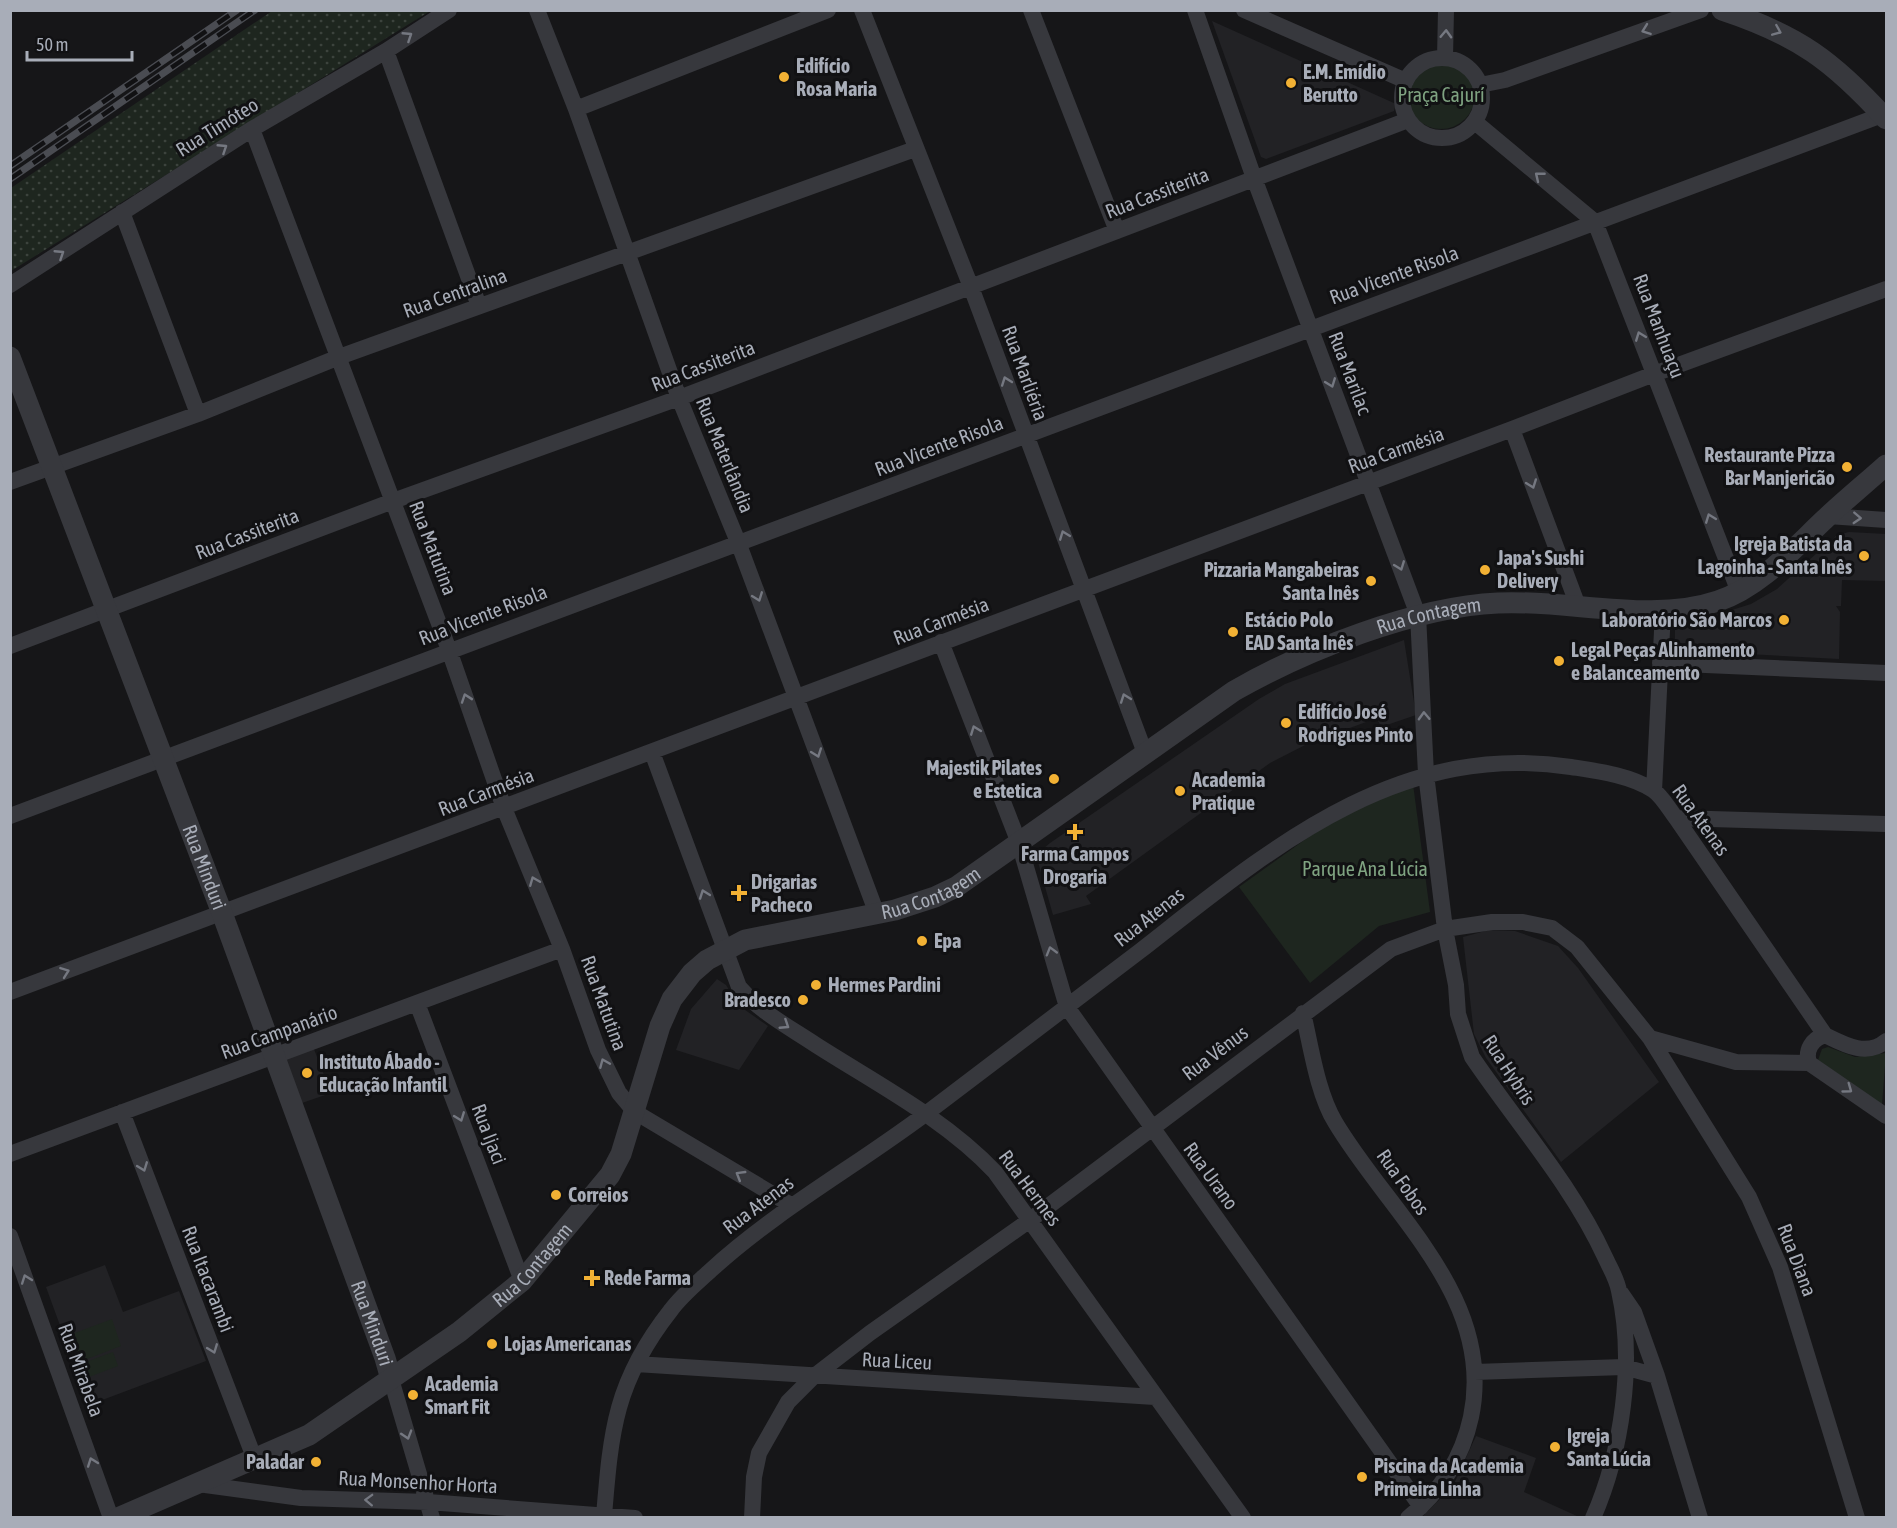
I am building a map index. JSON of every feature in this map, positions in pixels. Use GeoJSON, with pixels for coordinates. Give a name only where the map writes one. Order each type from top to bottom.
{"type":"FeatureCollection","features":[{"type":"Feature","properties":{"kind":"street","name":"Rua Timóteo"},"geometry":{"type":"LineString","coordinates":[[10,285],[252,129],[386,51],[449,10]]}},
{"type":"Feature","properties":{"kind":"street","name":"Rua Materlândia"},"geometry":{"type":"LineString","coordinates":[[537,10],[576,109],[679,398],[738,542],[877,914]]}},
{"type":"Feature","properties":{"kind":"street"},"geometry":{"type":"LineString","coordinates":[[576,109],[828,10]]}},
{"type":"Feature","properties":{"kind":"street","name":"Rua Marliéria"},"geometry":{"type":"LineString","coordinates":[[861,10],[971,287],[1145,753]]}},
{"type":"Feature","properties":{"kind":"street"},"geometry":{"type":"LineString","coordinates":[[1030,10],[1117,231]]}},
{"type":"Feature","properties":{"kind":"street","name":"Rua Marilac"},"geometry":{"type":"LineString","coordinates":[[1195,10],[1254,178],[1418,615]]}},
{"type":"Feature","properties":{"kind":"street"},"geometry":{"type":"LineString","coordinates":[[1244,10],[1406,81]]}},
{"type":"Feature","properties":{"kind":"street"},"geometry":{"type":"LineString","coordinates":[[1444,58],[1446,10]]}},
{"type":"Feature","properties":{"kind":"street"},"geometry":{"type":"LineString","coordinates":[[1480,85],[1506,80],[1701,10]]}},
{"type":"Feature","properties":{"kind":"street"},"geometry":{"type":"LineString","coordinates":[[1722,10],[1785,34],[1809,48],[1866,95],[1885,117]]}},
{"type":"Feature","properties":{"kind":"street"},"geometry":{"type":"LineString","coordinates":[[386,51],[479,306]]}},
{"type":"Feature","properties":{"kind":"street"},"geometry":{"type":"LineString","coordinates":[[1444,58],[1466,66],[1480,85],[1482,98],[1475,122],[1457,136],[1435,138],[1415,129],[1408,120],[1402,101],[1406,81],[1421,64],[1444,58]]}},
{"type":"Feature","properties":{"kind":"street","name":"Rua Vicente Risola"},"geometry":{"type":"LineString","coordinates":[[10,816],[1595,222],[1885,117]]}},
{"type":"Feature","properties":{"kind":"street","name":"Rua Cassiterita"},"geometry":{"type":"LineString","coordinates":[[10,646],[393,501],[679,398],[1408,120]]}},
{"type":"Feature","properties":{"kind":"street","name":"Rua Manhuaçu"},"geometry":{"type":"LineString","coordinates":[[1475,122],[1595,222],[1739,592]]}},
{"type":"Feature","properties":{"kind":"street","name":"Rua Matutina"},"geometry":{"type":"LineString","coordinates":[[252,129],[450,650],[504,808],[562,949],[607,1071],[619,1093],[635,1112]]}},
{"type":"Feature","properties":{"kind":"street","name":"Rua Centralina"},"geometry":{"type":"LineString","coordinates":[[10,482],[198,414],[339,357],[915,149]]}},
{"type":"Feature","properties":{"kind":"street"},"geometry":{"type":"LineString","coordinates":[[122,212],[198,414]]}},
{"type":"Feature","properties":{"kind":"street","name":"Rua Carmésia"},"geometry":{"type":"LineString","coordinates":[[10,992],[941,642],[1086,590],[1654,374],[1887,289]]}},
{"type":"Feature","properties":{"kind":"street","name":"Rua Minduri"},"geometry":{"type":"LineString","coordinates":[[10,357],[161,759],[222,913],[391,1379]]}},
{"type":"Feature","properties":{"kind":"street"},"geometry":{"type":"LineString","coordinates":[[1512,429],[1578,606]]}},
{"type":"Feature","properties":{"kind":"street","name":"Rua Contagem"},"geometry":{"type":"LineString","coordinates":[[118,1518],[309,1435],[459,1332],[522,1281],[610,1175],[621,1154],[660,1026],[672,999],[692,973],[724,949],[745,940],[877,914],[915,904],[956,887],[1234,691],[1269,671],[1418,615],[1497,603],[1663,611],[1709,604],[1739,592],[1764,574],[1887,465]]}},
{"type":"Feature","properties":{"kind":"street"},"geometry":{"type":"LineString","coordinates":[[1828,516],[1887,520]]}},
{"type":"Feature","properties":{"kind":"street"},"geometry":{"type":"LineString","coordinates":[[1654,791],[1663,611]]}},
{"type":"Feature","properties":{"kind":"street","name":"Rua Hybris"},"geometry":{"type":"LineString","coordinates":[[1418,615],[1426,774],[1445,929],[1456,985],[1458,1014],[1472,1057],[1554,1171],[1594,1234],[1619,1289],[1625,1342],[1616,1451],[1607,1486],[1593,1518]]}},
{"type":"Feature","properties":{"kind":"street","name":"Rua Urano"},"geometry":{"type":"LineString","coordinates":[[941,642],[1019,843],[1067,1007],[1151,1129],[1421,1507]]}},
{"type":"Feature","properties":{"kind":"street"},"geometry":{"type":"LineString","coordinates":[[1660,663],[1887,673]]}},
{"type":"Feature","properties":{"kind":"street","name":"Rua Hermes"},"geometry":{"type":"LineString","coordinates":[[652,752],[740,987],[756,1005],[925,1114],[984,1160],[1030,1220],[1243,1518]]}},
{"type":"Feature","properties":{"kind":"street","name":"Rua Atenas"},"geometry":{"type":"LineString","coordinates":[[604,1516],[611,1433],[621,1393],[636,1364],[672,1308],[731,1251],[791,1205],[925,1114],[1247,868],[1327,816],[1371,793],[1426,774],[1473,765],[1511,762],[1556,765],[1618,776],[1654,791],[1676,818],[1825,1035]]}},
{"type":"Feature","properties":{"kind":"street"},"geometry":{"type":"LineString","coordinates":[[1676,818],[1887,824]]}},
{"type":"Feature","properties":{"kind":"street","name":"Rua Vênus"},"geometry":{"type":"LineString","coordinates":[[752,1518],[754,1477],[759,1453],[788,1402],[813,1377],[870,1333],[1030,1220],[1391,949],[1445,929],[1492,922],[1523,922],[1552,928],[1577,947],[1650,1038]]}},
{"type":"Feature","properties":{"kind":"street","name":"Rua Campanário"},"geometry":{"type":"LineString","coordinates":[[10,1154],[562,949]]}},
{"type":"Feature","properties":{"kind":"street","name":"Rua Ijaci"},"geometry":{"type":"LineString","coordinates":[[417,1003],[522,1281]]}},
{"type":"Feature","properties":{"kind":"street","name":"Rua Fobos"},"geometry":{"type":"LineString","coordinates":[[1303,1013],[1316,1072],[1334,1120],[1443,1274],[1462,1311],[1475,1372]]}},
{"type":"Feature","properties":{"kind":"street"},"geometry":{"type":"LineString","coordinates":[[1809,1063],[1808,1050],[1813,1041],[1825,1035],[1848,1046],[1865,1049],[1880,1046],[1887,1041]]}},
{"type":"Feature","properties":{"kind":"street"},"geometry":{"type":"LineString","coordinates":[[1650,1038],[1736,1062],[1809,1063],[1887,1116]]}},
{"type":"Feature","properties":{"kind":"street","name":"Rua Diana"},"geometry":{"type":"LineString","coordinates":[[1650,1038],[1749,1197],[1780,1267],[1857,1518]]}},
{"type":"Feature","properties":{"kind":"street","name":"Rua Itacarambi"},"geometry":{"type":"LineString","coordinates":[[122,1112],[255,1460]]}},
{"type":"Feature","properties":{"kind":"street"},"geometry":{"type":"LineString","coordinates":[[635,1112],[791,1205]]}},
{"type":"Feature","properties":{"kind":"street","name":"Rua Mirabela"},"geometry":{"type":"LineString","coordinates":[[10,1236],[111,1518]]}},
{"type":"Feature","properties":{"kind":"street"},"geometry":{"type":"LineString","coordinates":[[1619,1289],[1634,1312],[1657,1376],[1700,1518]]}},
{"type":"Feature","properties":{"kind":"street","name":"Rua Liceu"},"geometry":{"type":"LineString","coordinates":[[636,1364],[1155,1397]]}},
{"type":"Feature","properties":{"kind":"street"},"geometry":{"type":"LineString","coordinates":[[1408,1518],[1421,1507],[1454,1469],[1469,1429],[1474,1400],[1475,1372],[1624,1367],[1657,1376]]}},
{"type":"Feature","properties":{"kind":"street"},"geometry":{"type":"LineString","coordinates":[[391,1379],[430,1510]]}},
{"type":"Feature","properties":{"kind":"street","name":"Rua Monsenhor Horta"},"geometry":{"type":"LineString","coordinates":[[198,1484],[301,1498],[430,1510],[635,1518]]}},
{"type":"Feature","properties":{"kind":"shaded area","name":"E.M. Emídio Berutto"},"geometry":{"type":"Polygon","coordinates":[[[1212,21],[1396,104],[1394,111],[1266,159],[1261,157],[1212,21]]]}},
{"type":"Feature","properties":{"kind":"shaded area"},"geometry":{"type":"Polygon","coordinates":[[[1849,532],[1886,534],[1886,581],[1842,580],[1841,606],[1836,606],[1840,612],[1839,659],[1675,650],[1675,624],[1703,619],[1751,604],[1777,589],[1837,535],[1849,532]]]}},
{"type":"Feature","properties":{"kind":"shaded area"},"geometry":{"type":"Polygon","coordinates":[[[1404,640],[1416,715],[1381,727],[1377,718],[1309,743],[1270,763],[1086,896],[1091,904],[1053,915],[1036,855],[1050,843],[1259,699],[1285,684],[1404,640]]]}},
{"type":"Feature","properties":{"kind":"shaded area"},"geometry":{"type":"Polygon","coordinates":[[[1489,930],[1515,931],[1558,946],[1578,968],[1659,1082],[1561,1162],[1486,1058],[1474,1034],[1463,937],[1489,930]]]}},
{"type":"Feature","properties":{"kind":"shaded area"},"geometry":{"type":"Polygon","coordinates":[[[717,979],[726,985],[738,1005],[768,1026],[739,1070],[676,1050],[691,1009],[717,979]]]}},
{"type":"Feature","properties":{"kind":"shaded area","name":"Instituto Ábado - Educação Infantil"},"geometry":{"type":"Polygon","coordinates":[[[312,1044],[331,1093],[302,1103],[283,1053],[312,1044]]]}},
{"type":"Feature","properties":{"kind":"shaded area"},"geometry":{"type":"Polygon","coordinates":[[[105,1265],[123,1312],[179,1291],[206,1361],[89,1405],[46,1287],[105,1265]]]}},
{"type":"Feature","properties":{"kind":"shaded area"},"geometry":{"type":"Polygon","coordinates":[[[1476,1436],[1536,1458],[1524,1492],[1579,1517],[1421,1518],[1453,1486],[1476,1436]]]}},
{"type":"Feature","properties":{"kind":"green space"},"geometry":{"type":"Polygon","coordinates":[[[272,11],[430,11],[11,271],[11,188],[272,11]]]}},
{"type":"Feature","properties":{"kind":"green space","name":"Praça Cajurí"},"geometry":{"type":"Polygon","coordinates":[[[1441,61],[1454,64],[1465,71],[1472,82],[1475,95],[1472,108],[1465,119],[1454,126],[1441,129],[1428,126],[1417,119],[1410,108],[1407,95],[1410,82],[1417,71],[1428,64],[1441,61]]]}},
{"type":"Feature","properties":{"kind":"green space","name":"Parque Ana Lúcia"},"geometry":{"type":"Polygon","coordinates":[[[1413,784],[1430,912],[1379,926],[1310,983],[1239,887],[1335,818],[1413,784]]]}},
{"type":"Feature","properties":{"kind":"green space"},"geometry":{"type":"Polygon","coordinates":[[[1828,1047],[1855,1057],[1886,1053],[1882,1105],[1818,1060],[1822,1049],[1828,1047]]]}},
{"type":"Feature","properties":{"kind":"green space"},"geometry":{"type":"Polygon","coordinates":[[[112,1319],[121,1346],[74,1364],[64,1337],[112,1319]]]}},
{"type":"Feature","properties":{"kind":"green space"},"geometry":{"type":"Polygon","coordinates":[[[113,1352],[118,1366],[89,1377],[83,1363],[113,1352]]]}},
{"type":"Feature","properties":{"kind":"railway"},"geometry":{"type":"LineString","coordinates":[[10,166],[237,10]]}},
{"type":"Feature","properties":{"kind":"railway"},"geometry":{"type":"LineString","coordinates":[[10,179],[255,10]]}},
{"type":"Feature","properties":{"kind":"place","name":"Edifício Rosa Maria"},"geometry":{"type":"Point","coordinates":[784,77]}},
{"type":"Feature","properties":{"kind":"place","name":"E.M. Emídio Berutto"},"geometry":{"type":"Point","coordinates":[1291,83]}},
{"type":"Feature","properties":{"kind":"place","name":"Restaurante Pizza Bar Manjericão"},"geometry":{"type":"Point","coordinates":[1847,467]}},
{"type":"Feature","properties":{"kind":"place","name":"Igreja Batista da Lagoinha - Santa Inês"},"geometry":{"type":"Point","coordinates":[1864,556]}},
{"type":"Feature","properties":{"kind":"place","name":"Japa's Sushi Delivery"},"geometry":{"type":"Point","coordinates":[1485,570]}},
{"type":"Feature","properties":{"kind":"place","name":"Pizzaria Mangabeiras Santa Inês"},"geometry":{"type":"Point","coordinates":[1371,581]}},
{"type":"Feature","properties":{"kind":"place","name":"Laboratório São Marcos"},"geometry":{"type":"Point","coordinates":[1784,620]}},
{"type":"Feature","properties":{"kind":"place","name":"Estácio Polo EAD Santa Inês"},"geometry":{"type":"Point","coordinates":[1233,632]}},
{"type":"Feature","properties":{"kind":"place","name":"Legal Peças Alinhamento e Balanceamento"},"geometry":{"type":"Point","coordinates":[1559,661]}},
{"type":"Feature","properties":{"kind":"place","name":"Edifício José Rodrigues Pinto"},"geometry":{"type":"Point","coordinates":[1286,723]}},
{"type":"Feature","properties":{"kind":"place","name":"Majestik Pilates e Estetica"},"geometry":{"type":"Point","coordinates":[1054,779]}},
{"type":"Feature","properties":{"kind":"place","name":"Academia Pratique"},"geometry":{"type":"Point","coordinates":[1180,791]}},
{"type":"Feature","properties":{"kind":"place","name":"Farma Campos Drogaria"},"geometry":{"type":"Point","coordinates":[1075,832]}},
{"type":"Feature","properties":{"kind":"place","name":"Drigarias Pacheco"},"geometry":{"type":"Point","coordinates":[739,893]}},
{"type":"Feature","properties":{"kind":"place","name":"Epa"},"geometry":{"type":"Point","coordinates":[922,941]}},
{"type":"Feature","properties":{"kind":"place","name":"Hermes Pardini"},"geometry":{"type":"Point","coordinates":[816,985]}},
{"type":"Feature","properties":{"kind":"place","name":"Bradesco"},"geometry":{"type":"Point","coordinates":[803,1000]}},
{"type":"Feature","properties":{"kind":"place","name":"Instituto Ábado - Educação Infantil"},"geometry":{"type":"Point","coordinates":[307,1073]}},
{"type":"Feature","properties":{"kind":"place","name":"Correios"},"geometry":{"type":"Point","coordinates":[556,1195]}},
{"type":"Feature","properties":{"kind":"place","name":"Rede Farma"},"geometry":{"type":"Point","coordinates":[592,1278]}},
{"type":"Feature","properties":{"kind":"place","name":"Lojas Americanas"},"geometry":{"type":"Point","coordinates":[492,1344]}},
{"type":"Feature","properties":{"kind":"place","name":"Academia Smart Fit"},"geometry":{"type":"Point","coordinates":[413,1395]}},
{"type":"Feature","properties":{"kind":"place","name":"Igreja Santa Lúcia"},"geometry":{"type":"Point","coordinates":[1555,1447]}},
{"type":"Feature","properties":{"kind":"place","name":"Paladar"},"geometry":{"type":"Point","coordinates":[316,1462]}},
{"type":"Feature","properties":{"kind":"place","name":"Piscina da Academia Primeira Linha"},"geometry":{"type":"Point","coordinates":[1362,1477]}}]}
